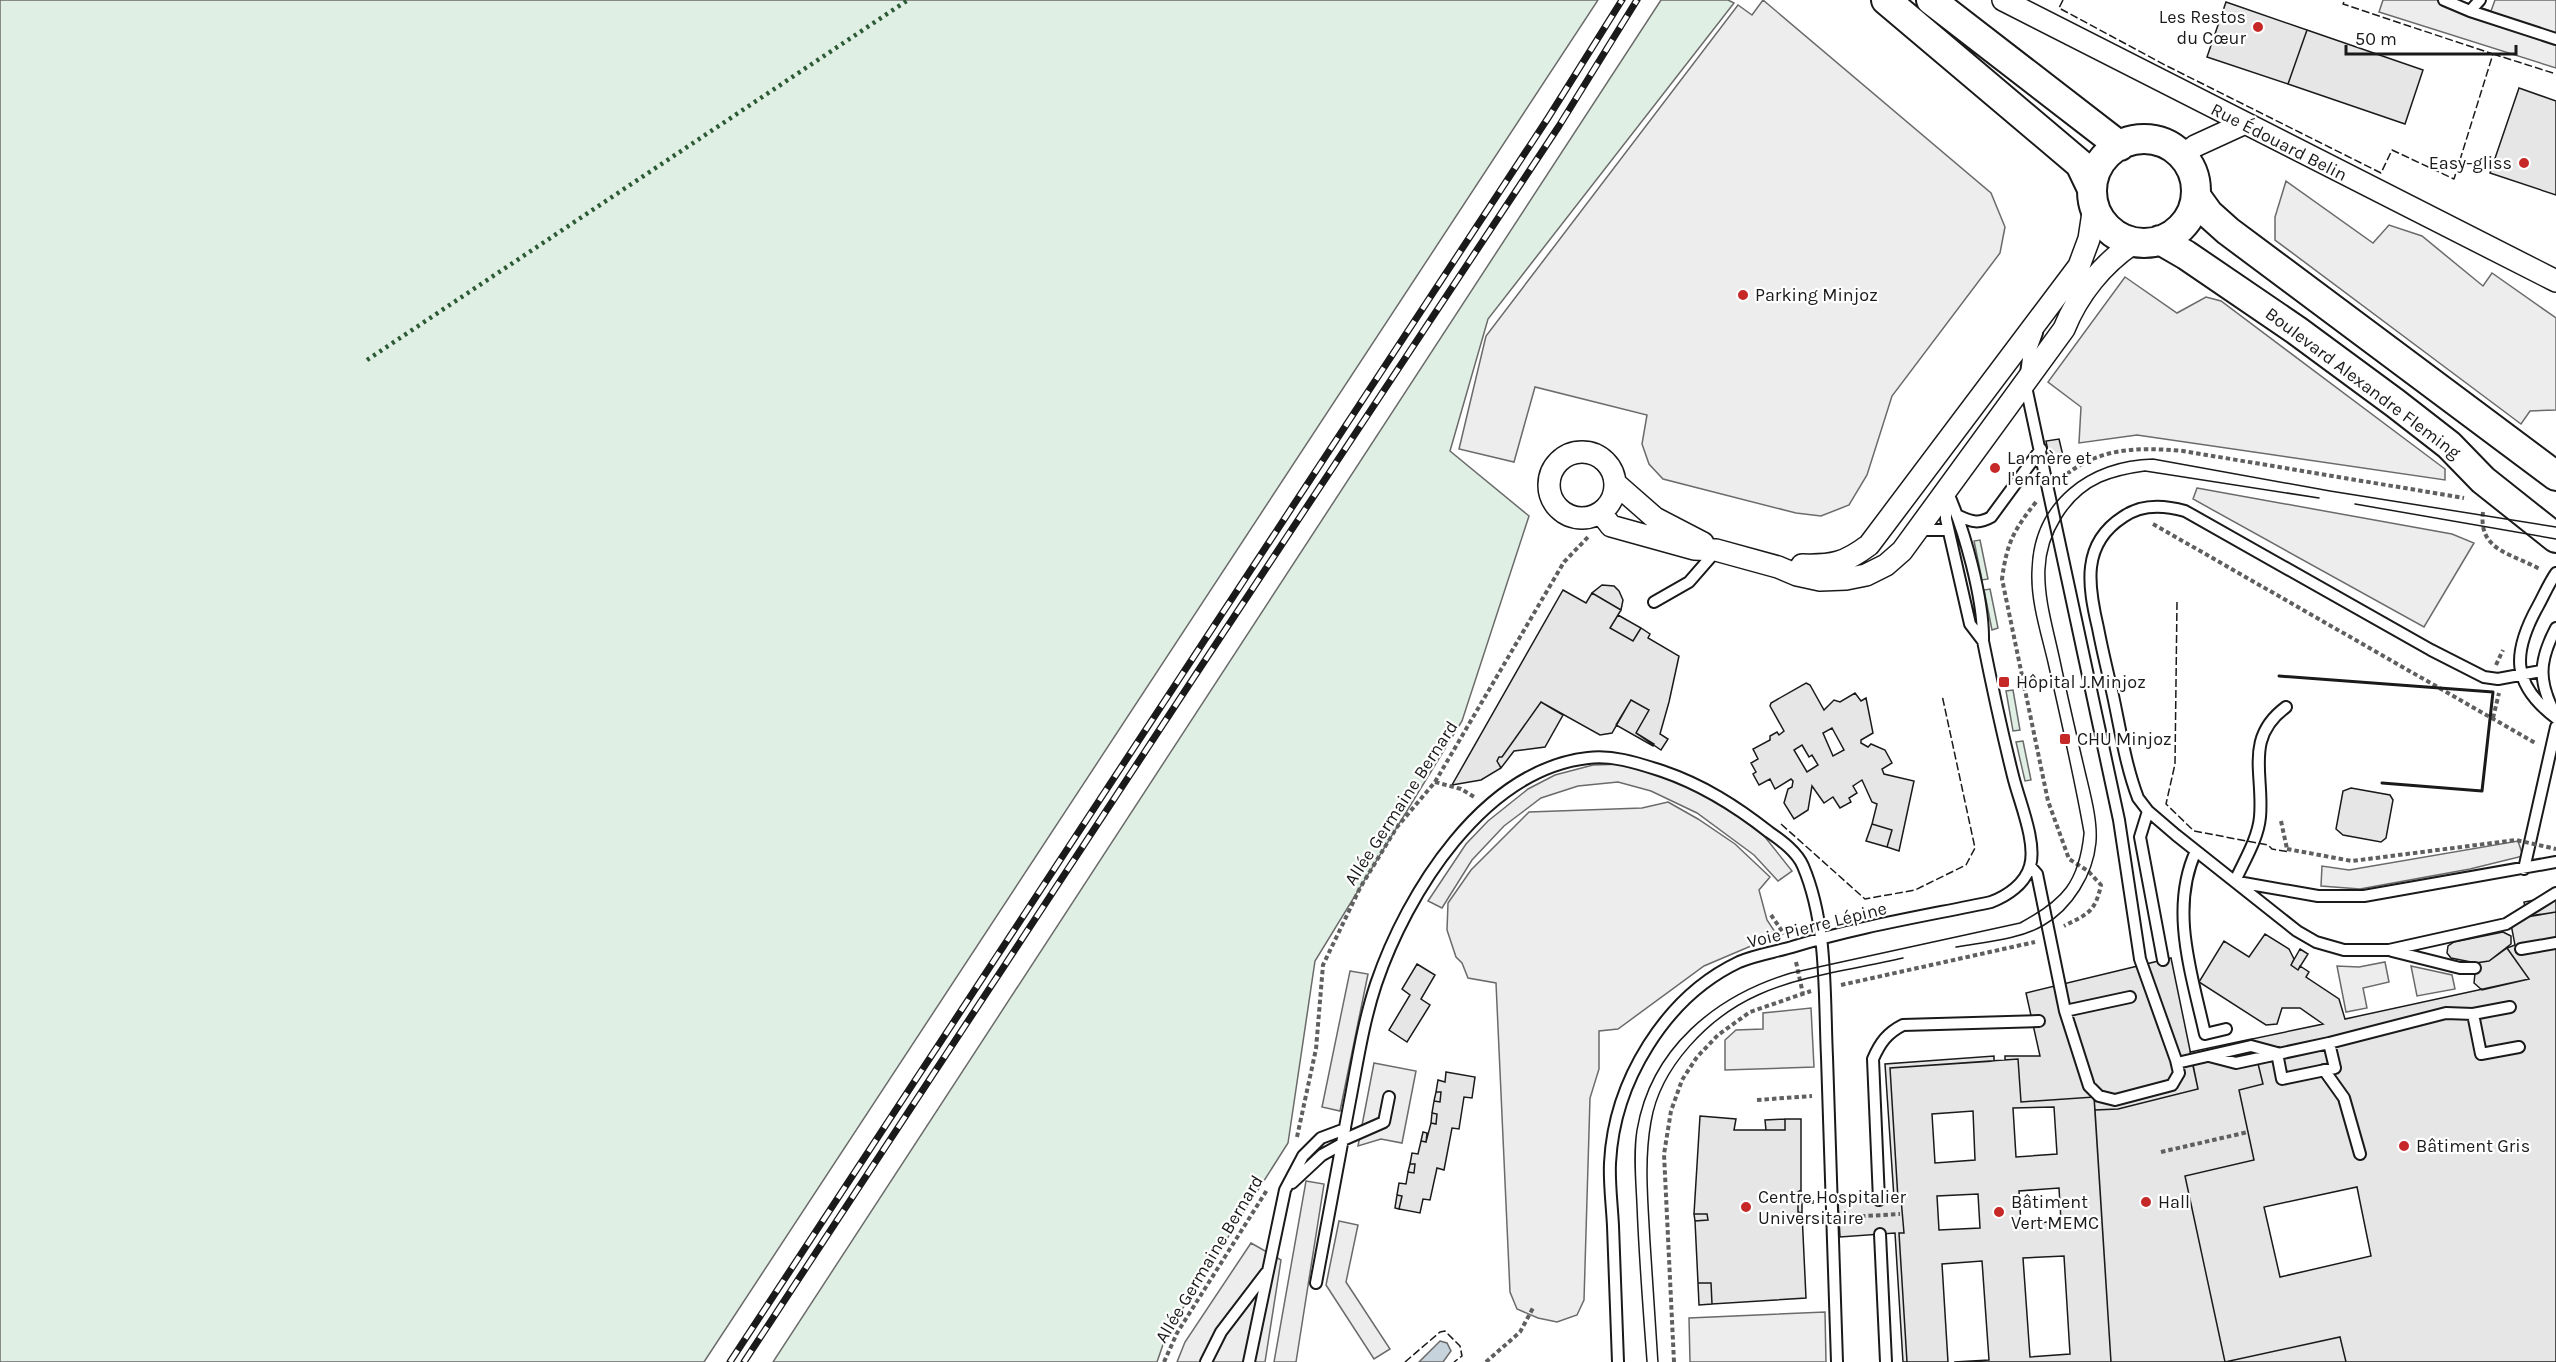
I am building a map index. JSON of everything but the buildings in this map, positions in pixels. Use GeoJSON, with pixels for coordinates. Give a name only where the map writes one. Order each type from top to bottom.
{"type":"FeatureCollection","features":[{"type":"Feature","properties":{"kind":"street"},"geometry":{"type":"LineString","coordinates":[[1886,0],[2080,164],[2100,219],[2109,230],[2121,238],[2147,241]]}},
{"type":"Feature","properties":{"kind":"street"},"geometry":{"type":"LineString","coordinates":[[1931,0],[2120,146]]}},
{"type":"Feature","properties":{"kind":"street","name":"Rue Édouard Belin"},"geometry":{"type":"LineString","coordinates":[[2003,0],[2243,124],[2556,281]]}},
{"type":"Feature","properties":{"kind":"street"},"geometry":{"type":"LineString","coordinates":[[2182,156],[2196,146],[2243,124]]}},
{"type":"Feature","properties":{"kind":"street"},"geometry":{"type":"LineString","coordinates":[[1601,513],[1611,526],[1694,549],[1716,550],[1820,580],[1846,579],[1866,575],[1886,565],[1902,551],[2064,328],[2073,306],[2113,256],[2147,241],[2174,234],[2184,224],[2192,211],[2196,196],[2193,175],[2182,156],[2168,145],[2152,140],[2136,140],[2120,146],[2106,156],[2096,171],[2089,238],[2079,266],[1869,545],[1851,559],[1828,566],[1795,564],[1778,567]]}},
{"type":"Feature","properties":{"kind":"street"},"geometry":{"type":"LineString","coordinates":[[2196,196],[2210,214],[2228,231],[2556,476]]}},
{"type":"Feature","properties":{"kind":"street","name":"Boulevard Alexandre Fleming"},"geometry":{"type":"LineString","coordinates":[[2147,241],[2186,255],[2296,330],[2449,445],[2483,480],[2556,538]]}},
{"type":"Feature","properties":{"kind":"street"},"geometry":{"type":"LineString","coordinates":[[1591,453],[1609,465],[1615,483],[1614,495],[1601,513],[1581,518],[1570,516],[1561,510],[1554,502],[1550,492],[1553,471],[1568,455],[1591,453]]}},
{"type":"Feature","properties":{"kind":"street"},"geometry":{"type":"LineString","coordinates":[[1939,453],[1946,489]]}},
{"type":"Feature","properties":{"kind":"street"},"geometry":{"type":"LineString","coordinates":[[1615,483],[1656,518],[1716,550]]}},
{"type":"Feature","properties":{"kind":"lane"},"geometry":{"type":"LineString","coordinates":[[2444,0],[2470,11],[2556,39]]}},
{"type":"Feature","properties":{"kind":"lane"},"geometry":{"type":"LineString","coordinates":[[2470,11],[2480,0]]}},
{"type":"Feature","properties":{"kind":"lane"},"geometry":{"type":"LineString","coordinates":[[1946,489],[1959,516],[1983,621],[1983,641],[2032,851],[2030,866],[2037,874],[2065,1011],[2089,1086],[2099,1096],[2115,1100],[2172,1085],[2179,1073],[2177,1063],[2140,959],[2119,820],[2025,382],[2028,358],[2043,316]]}},
{"type":"Feature","properties":{"kind":"lane"},"geometry":{"type":"LineString","coordinates":[[1959,516],[1971,522],[1982,522],[1991,517],[2041,449]]}},
{"type":"Feature","properties":{"kind":"lane"},"geometry":{"type":"LineString","coordinates":[[1946,489],[1946,519],[1970,624],[1983,641]]}},
{"type":"Feature","properties":{"kind":"lane"},"geometry":{"type":"LineString","coordinates":[[2541,670],[2498,679],[2469,671],[2184,511],[2168,506],[2151,507],[2133,512],[2113,523],[2101,536],[2091,562],[2090,599],[2138,798],[2148,811],[2297,931],[2316,942],[2344,950],[2389,950],[2506,924],[2556,893]]}},
{"type":"Feature","properties":{"kind":"lane"},"geometry":{"type":"LineString","coordinates":[[1916,530],[1948,530]]}},
{"type":"Feature","properties":{"kind":"lane"},"geometry":{"type":"LineString","coordinates":[[1654,602],[1689,582],[1716,550]]}},
{"type":"Feature","properties":{"kind":"lane"},"geometry":{"type":"LineString","coordinates":[[2556,573],[2526,627],[2520,651],[2520,674],[2528,692],[2540,706],[2556,717]]}},
{"type":"Feature","properties":{"kind":"lane"},"geometry":{"type":"LineString","coordinates":[[2074,609],[2084,623],[2098,630]]}},
{"type":"Feature","properties":{"kind":"lane"},"geometry":{"type":"LineString","coordinates":[[2556,628],[2541,670],[2545,695],[2556,717]]}},
{"type":"Feature","properties":{"kind":"lane"},"geometry":{"type":"LineString","coordinates":[[2235,881],[2253,842],[2260,818],[2257,756],[2260,745],[2265,729],[2273,716],[2286,707]]}},
{"type":"Feature","properties":{"kind":"lane"},"geometry":{"type":"LineString","coordinates":[[2524,869],[2556,727]]}},
{"type":"Feature","properties":{"kind":"lane"},"geometry":{"type":"LineString","coordinates":[[1316,1283],[1359,1051],[1375,986],[1397,930],[1433,871],[1463,830],[1514,784],[1550,765],[1589,758],[1624,759],[1707,789],[1736,807],[1785,844],[1801,861],[1812,891],[1820,938],[1837,1362]]}},
{"type":"Feature","properties":{"kind":"lane"},"geometry":{"type":"LineString","coordinates":[[2148,811],[2140,837],[2163,960]]}},
{"type":"Feature","properties":{"kind":"lane"},"geometry":{"type":"LineString","coordinates":[[2196,851],[2190,865],[2183,907],[2185,943],[2205,1034],[2226,1029]]}},
{"type":"Feature","properties":{"kind":"lane"},"geometry":{"type":"LineString","coordinates":[[2235,881],[2318,896],[2364,896],[2556,862]]}},
{"type":"Feature","properties":{"kind":"lane","name":"Voie Pierre Lépine"},"geometry":{"type":"LineString","coordinates":[[1618,1362],[1610,1163],[1614,1126],[1624,1093],[1635,1069],[1665,1024],[1684,1002],[1708,981],[1740,962],[1820,938],[1991,902],[2006,897],[2025,877],[2030,866]]}},
{"type":"Feature","properties":{"kind":"lane"},"geometry":{"type":"LineString","coordinates":[[2521,949],[2556,943]]}},
{"type":"Feature","properties":{"kind":"lane"},"geometry":{"type":"LineString","coordinates":[[2389,950],[2460,968],[2475,968]]}},
{"type":"Feature","properties":{"kind":"lane"},"geometry":{"type":"LineString","coordinates":[[2065,1011],[2130,997]]}},
{"type":"Feature","properties":{"kind":"lane"},"geometry":{"type":"LineString","coordinates":[[2177,1063],[2209,1056],[2236,1063],[2446,1013],[2473,1014],[2510,1007]]}},
{"type":"Feature","properties":{"kind":"lane"},"geometry":{"type":"LineString","coordinates":[[2473,1014],[2481,1054],[2518,1047]]}},
{"type":"Feature","properties":{"kind":"lane"},"geometry":{"type":"LineString","coordinates":[[1879,1200],[1874,1059],[1880,1042],[1893,1030],[1903,1025],[2039,1021]]}},
{"type":"Feature","properties":{"kind":"lane"},"geometry":{"type":"LineString","coordinates":[[2277,1053],[2282,1079],[2335,1068],[2329,1042]]}},
{"type":"Feature","properties":{"kind":"lane"},"geometry":{"type":"LineString","coordinates":[[2324,1070],[2344,1098],[2360,1154]]}},
{"type":"Feature","properties":{"kind":"lane"},"geometry":{"type":"LineString","coordinates":[[1250,1362],[1285,1190],[1303,1156],[1322,1138],[1343,1138],[1384,1122],[1389,1097]]}},
{"type":"Feature","properties":{"kind":"lane"},"geometry":{"type":"LineString","coordinates":[[1880,1234],[1886,1362]]}},
{"type":"Feature","properties":{"kind":"lane"},"geometry":{"type":"LineString","coordinates":[[1206,1362],[1221,1332],[1270,1268]]}},
{"type":"Feature","properties":{"kind":"path"},"geometry":{"type":"LineString","coordinates":[[2057,929],[2090,913],[2101,885],[2088,871],[2069,859],[2048,801],[2002,579],[2007,549],[2014,531],[2035,503],[2080,464],[2102,454],[2126,448],[2145,447],[2183,451],[2474,500]]}},
{"type":"Feature","properties":{"kind":"path"},"geometry":{"type":"LineString","coordinates":[[2484,508],[2482,529],[2490,543],[2541,569]]}},
{"type":"Feature","properties":{"kind":"path"},"geometry":{"type":"LineString","coordinates":[[2133,512],[2550,751]]}},
{"type":"Feature","properties":{"kind":"path","name":"Allée Germaine Bernard"},"geometry":{"type":"LineString","coordinates":[[1293,1143],[1299,1134],[1316,1049],[1323,965],[1360,888],[1397,827],[1435,782],[1564,562],[1589,536]]}},
{"type":"Feature","properties":{"kind":"path"},"geometry":{"type":"LineString","coordinates":[[1435,782],[1461,789],[1489,806]]}},
{"type":"Feature","properties":{"kind":"path"},"geometry":{"type":"LineString","coordinates":[[2281,821],[2287,849],[2352,861],[2516,840],[2556,849]]}},
{"type":"Feature","properties":{"kind":"path"},"geometry":{"type":"LineString","coordinates":[[1831,987],[1972,958],[2039,940]]}},
{"type":"Feature","properties":{"kind":"path"},"geometry":{"type":"LineString","coordinates":[[1674,1362],[1664,1154],[1671,1112],[1682,1080],[1697,1057],[1718,1035],[1750,1012],[1812,991]]}},
{"type":"Feature","properties":{"kind":"path"},"geometry":{"type":"LineString","coordinates":[[1757,1100],[1828,1095]]}},
{"type":"Feature","properties":{"kind":"path"},"geometry":{"type":"LineString","coordinates":[[2161,1152],[2248,1132]]}},
{"type":"Feature","properties":{"kind":"path","name":"Allée Germaine Bernard"},"geometry":{"type":"LineString","coordinates":[[1164,1362],[1177,1333],[1271,1182]]}},
{"type":"Feature","properties":{"kind":"path"},"geometry":{"type":"LineString","coordinates":[[1802,1202],[1820,1202]]}},
{"type":"Feature","properties":{"kind":"path"},"geometry":{"type":"LineString","coordinates":[[1831,1218],[1900,1214]]}},
{"type":"Feature","properties":{"kind":"path"},"geometry":{"type":"LineString","coordinates":[[1486,1362],[1520,1332],[1533,1308]]}},
{"type":"Feature","properties":{"kind":"green space"},"geometry":{"type":"Polygon","coordinates":[[[0,0],[1598,0],[704,1362],[0,1362],[0,0]]]}},
{"type":"Feature","properties":{"kind":"green space"},"geometry":{"type":"Polygon","coordinates":[[[1661,0],[1728,0],[1734,3],[1488,319],[1450,451],[1529,516],[1462,721],[1315,961],[1288,1143],[1167,1333],[1157,1362],[773,1362],[1661,0]]]}},
{"type":"Feature","properties":{"kind":"green space"},"geometry":{"type":"Polygon","coordinates":[[[1980,540],[1988,579],[1982,580],[1974,541],[1980,540]]]}},
{"type":"Feature","properties":{"kind":"green space"},"geometry":{"type":"Polygon","coordinates":[[[1990,589],[1998,628],[1992,630],[1984,590],[1990,589]]]}},
{"type":"Feature","properties":{"kind":"green space"},"geometry":{"type":"Polygon","coordinates":[[[2013,690],[2020,730],[2013,731],[2006,691],[2013,690]]]}},
{"type":"Feature","properties":{"kind":"green space"},"geometry":{"type":"Polygon","coordinates":[[[2023,741],[2031,780],[2025,781],[2016,742],[2023,741]]]}},
{"type":"Feature","properties":{"kind":"shaded area","name":"Parking Minjoz"},"geometry":{"type":"Polygon","coordinates":[[[1763,0],[1991,193],[2005,227],[2000,253],[1892,396],[1867,475],[1849,505],[1821,516],[1796,513],[1663,479],[1649,464],[1642,444],[1647,415],[1535,387],[1514,462],[1459,449],[1486,336],[1738,5],[1752,15],[1763,0]]]}},
{"type":"Feature","properties":{"kind":"shaded area"},"geometry":{"type":"Polygon","coordinates":[[[2383,0],[2457,0],[2491,11],[2495,0],[2556,0],[2556,68],[2379,12],[2383,0]]]}},
{"type":"Feature","properties":{"kind":"shaded area"},"geometry":{"type":"Polygon","coordinates":[[[2286,181],[2373,243],[2389,225],[2422,236],[2483,286],[2492,273],[2556,318],[2556,410],[2530,411],[2521,424],[2275,240],[2275,217],[2286,181]]]}},
{"type":"Feature","properties":{"kind":"shaded area"},"geometry":{"type":"Polygon","coordinates":[[[2125,277],[2177,313],[2206,297],[2221,301],[2445,469],[2445,480],[2137,435],[2079,443],[2081,407],[2048,382],[2125,277]]]}},
{"type":"Feature","properties":{"kind":"shaded area"},"geometry":{"type":"Polygon","coordinates":[[[2197,488],[2452,534],[2474,543],[2424,627],[2193,499],[2197,488]]]}},
{"type":"Feature","properties":{"kind":"shaded area"},"geometry":{"type":"Polygon","coordinates":[[[1625,764],[1659,773],[1706,794],[1730,809],[1765,837],[1792,871],[1778,881],[1754,855],[1697,813],[1651,791],[1618,782],[1578,786],[1541,798],[1504,826],[1472,860],[1442,908],[1428,901],[1466,844],[1488,821],[1528,789],[1555,775],[1593,765],[1625,764]]]}},
{"type":"Feature","properties":{"kind":"shaded area"},"geometry":{"type":"Polygon","coordinates":[[[1668,802],[1735,844],[1770,877],[1759,890],[1767,920],[1777,935],[1704,966],[1618,1029],[1599,1031],[1599,1069],[1590,1098],[1584,1300],[1577,1315],[1557,1322],[1538,1318],[1517,1309],[1510,1292],[1496,983],[1468,978],[1462,963],[1456,957],[1447,930],[1448,903],[1471,870],[1529,812],[1642,808],[1668,802]]]}},
{"type":"Feature","properties":{"kind":"shaded area"},"geometry":{"type":"Polygon","coordinates":[[[2518,841],[2523,856],[2470,869],[2360,889],[2321,886],[2322,866],[2349,870],[2518,841]]]}},
{"type":"Feature","properties":{"kind":"shaded area"},"geometry":{"type":"Polygon","coordinates":[[[2385,962],[2389,982],[2363,988],[2367,1008],[2346,1012],[2337,966],[2359,967],[2385,962]]]}},
{"type":"Feature","properties":{"kind":"shaded area"},"geometry":{"type":"Polygon","coordinates":[[[2411,966],[2452,975],[2455,989],[2417,996],[2411,966]]]}},
{"type":"Feature","properties":{"kind":"shaded area"},"geometry":{"type":"Polygon","coordinates":[[[1350,971],[1368,974],[1340,1111],[1322,1107],[1350,971]]]}},
{"type":"Feature","properties":{"kind":"shaded area"},"geometry":{"type":"Polygon","coordinates":[[[1811,1008],[1814,1067],[1725,1070],[1725,1040],[1736,1030],[1763,1029],[1763,1013],[1811,1008]]]}},
{"type":"Feature","properties":{"kind":"shaded area"},"geometry":{"type":"Polygon","coordinates":[[[1374,1063],[1416,1071],[1402,1143],[1381,1139],[1358,1146],[1374,1063]]]}},
{"type":"Feature","properties":{"kind":"shaded area"},"geometry":{"type":"Polygon","coordinates":[[[1306,1181],[1324,1184],[1296,1362],[1274,1362],[1306,1181]]]}},
{"type":"Feature","properties":{"kind":"shaded area"},"geometry":{"type":"Polygon","coordinates":[[[1339,1221],[1358,1225],[1346,1282],[1390,1349],[1374,1359],[1326,1285],[1339,1221]]]}},
{"type":"Feature","properties":{"kind":"shaded area"},"geometry":{"type":"Polygon","coordinates":[[[1251,1243],[1281,1260],[1265,1362],[1177,1362],[1185,1342],[1251,1243]]]}},
{"type":"Feature","properties":{"kind":"shaded area"},"geometry":{"type":"Polygon","coordinates":[[[1825,1312],[1826,1362],[1690,1362],[1689,1318],[1825,1312]]]}},
{"type":"Feature","properties":{"kind":"shaded area"},"geometry":{"type":"Polygon","coordinates":[[[1440,1341],[1447,1343],[1451,1351],[1443,1362],[1419,1362],[1440,1341]]]}},
{"type":"Feature","properties":{"kind":"tram line"},"geometry":{"type":"LineString","coordinates":[[1647,1362],[1635,1168],[1636,1139],[1645,1101],[1656,1074],[1672,1050],[1691,1029],[1713,1011],[1763,983],[1791,973],[2020,923],[2035,915],[2058,897],[2073,877],[2082,850],[2084,833],[2037,616],[2032,581],[2035,545],[2043,523],[2070,489],[2088,476],[2108,467],[2130,461],[2153,459],[2330,491],[2556,527]]}},
{"type":"Feature","properties":{"kind":"tram line"},"geometry":{"type":"LineString","coordinates":[[1956,947],[2013,937],[2044,925],[2064,910],[2086,879],[2091,867],[2096,843],[2094,809],[2050,615],[2045,581],[2046,557],[2054,531],[2069,507],[2078,497],[2101,482],[2145,471],[2319,498]]}},
{"type":"Feature","properties":{"kind":"tram line"},"geometry":{"type":"LineString","coordinates":[[2355,504],[2556,539]]}},
{"type":"Feature","properties":{"kind":"tram line"},"geometry":{"type":"LineString","coordinates":[[1658,1362],[1647,1166],[1651,1122],[1656,1102],[1676,1063],[1705,1030],[1722,1016],[1758,995],[1811,977],[1903,958]]}},
{"type":"Feature","properties":{"kind":"railway"},"geometry":{"type":"LineString","coordinates":[[730,1362],[1548,118],[1622,0]]}},
{"type":"Feature","properties":{"kind":"railway"},"geometry":{"type":"LineString","coordinates":[[744,1362],[1559,126],[1637,0]]}},
{"type":"Feature","properties":{"kind":"hedge"},"geometry":{"type":"LineString","coordinates":[[367,360],[908,0]]}},
{"type":"Feature","properties":{"kind":"fence"},"geometry":{"type":"LineString","coordinates":[[2063,0],[2059,8],[2165,65],[2381,173],[2392,150],[2454,179],[2493,54],[2343,4],[2345,0]]}},
{"type":"Feature","properties":{"kind":"fence"},"geometry":{"type":"LineString","coordinates":[[2493,54],[2556,74]]}},
{"type":"Feature","properties":{"kind":"fence"},"geometry":{"type":"LineString","coordinates":[[2177,602],[2175,764],[2166,804],[2194,831],[2268,845],[2272,849],[2290,852]]}},
{"type":"Feature","properties":{"kind":"fence"},"geometry":{"type":"LineString","coordinates":[[1781,824],[1865,899],[1915,890],[1966,865],[1975,848],[1942,695]]}},
{"type":"Feature","properties":{"kind":"fence"},"geometry":{"type":"LineString","coordinates":[[1405,1362],[1440,1332],[1445,1331],[1460,1346],[1462,1356],[1454,1362]]}},
{"type":"Feature","properties":{"kind":"wall"},"geometry":{"type":"LineString","coordinates":[[2279,676],[2493,692],[2482,791],[2382,783]]}},
{"type":"Feature","properties":{"kind":"place","name":"Les Restos du Cœur"},"geometry":{"type":"Point","coordinates":[2258,27]}},
{"type":"Feature","properties":{"kind":"place","name":"Easy-gliss"},"geometry":{"type":"Point","coordinates":[2524,163]}},
{"type":"Feature","properties":{"kind":"place","name":"Parking Minjoz"},"geometry":{"type":"Point","coordinates":[1743,295]}},
{"type":"Feature","properties":{"kind":"place","name":"La mère et l'enfant"},"geometry":{"type":"Point","coordinates":[1995,468]}},
{"type":"Feature","properties":{"kind":"place","name":"Hôpital J.Minjoz"},"geometry":{"type":"Point","coordinates":[2004,682]}},
{"type":"Feature","properties":{"kind":"place","name":"CHU Minjoz"},"geometry":{"type":"Point","coordinates":[2065,739]}},
{"type":"Feature","properties":{"kind":"place","name":"Bâtiment Gris"},"geometry":{"type":"Point","coordinates":[2404,1146]}},
{"type":"Feature","properties":{"kind":"place","name":"Hall"},"geometry":{"type":"Point","coordinates":[2146,1202]}},
{"type":"Feature","properties":{"kind":"place","name":"Centre Hospitalier Universitaire"},"geometry":{"type":"Point","coordinates":[1746,1207]}},
{"type":"Feature","properties":{"kind":"place","name":"Bâtiment Vert MEMC"},"geometry":{"type":"Point","coordinates":[1999,1212]}}]}
